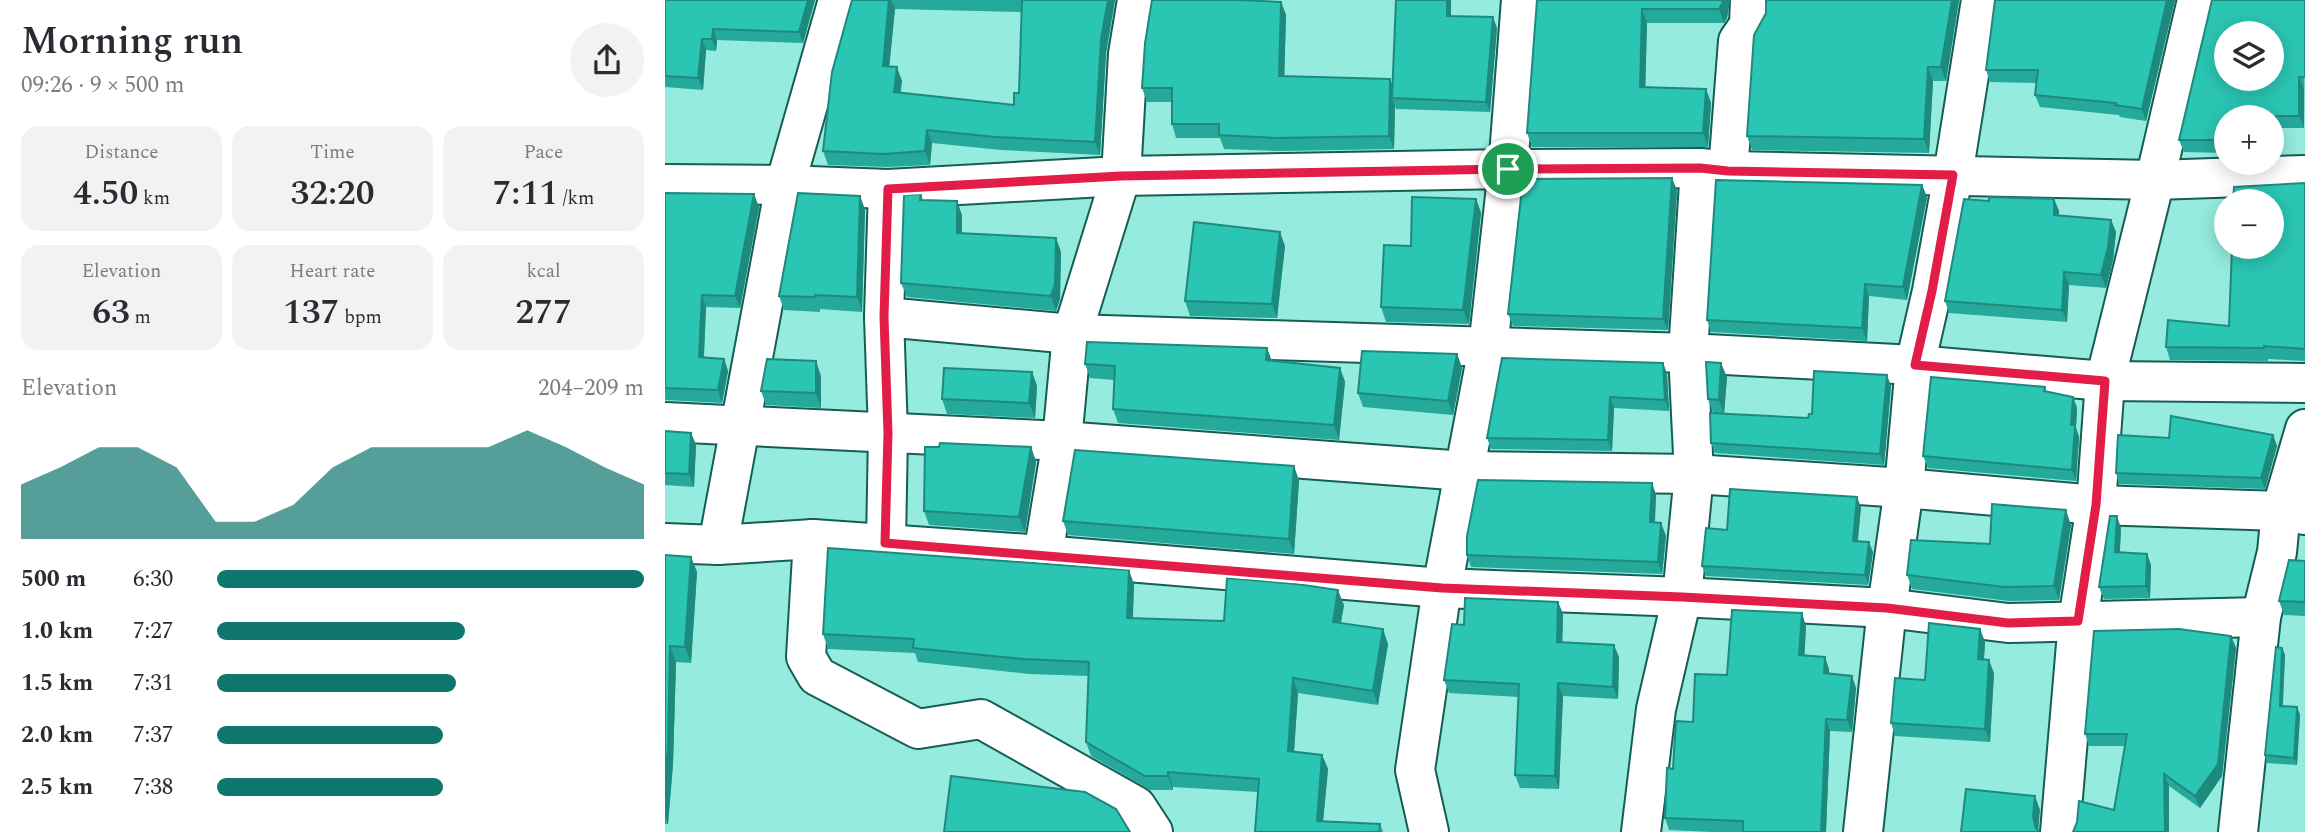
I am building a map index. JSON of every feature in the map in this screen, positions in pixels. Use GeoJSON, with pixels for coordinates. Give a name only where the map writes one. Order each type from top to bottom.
{"type":"FeatureCollection","features":[{"type":"Feature","properties":{"kind":"street"},"geometry":{"type":"LineString","coordinates":[[718,545],[785,185],[838,0]]}},
{"type":"Feature","properties":{"kind":"street"},"geometry":{"type":"LineString","coordinates":[[1043,555],[1062,441],[1072,334],[1121,176],[1128,54],[1137,0]]}},
{"type":"Feature","properties":{"kind":"street"},"geometry":{"type":"LineString","coordinates":[[1429,832],[1415,770],[1442,588],[1488,348],[1508,169],[1521,0]]}},
{"type":"Feature","properties":{"kind":"street"},"geometry":{"type":"LineString","coordinates":[[1641,832],[1656,709],[1682,597],[1694,474],[1688,353],[1714,169],[1738,41],[1749,25],[1749,0]]}},
{"type":"Feature","properties":{"kind":"street"},"geometry":{"type":"LineString","coordinates":[[1863,832],[1887,608],[1904,488],[1915,365],[1932,291],[1953,175],[1981,0]]}},
{"type":"Feature","properties":{"kind":"street"},"geometry":{"type":"LineString","coordinates":[[2060,832],[2078,621],[2096,505],[2105,381],[2197,0]]}},
{"type":"Feature","properties":{"kind":"street"},"geometry":{"type":"LineString","coordinates":[[665,184],[888,189],[1121,176],[1508,169],[1714,169],[2155,180],[2305,175]]}},
{"type":"Feature","properties":{"kind":"street"},"geometry":{"type":"LineString","coordinates":[[885,543],[888,433],[884,317],[888,189]]}},
{"type":"Feature","properties":{"kind":"street"},"geometry":{"type":"LineString","coordinates":[[884,317],[1072,334],[1688,353],[1915,365],[2105,381],[2305,383]]}},
{"type":"Feature","properties":{"kind":"street"},"geometry":{"type":"LineString","coordinates":[[665,422],[1062,441],[1465,471],[1694,474],[1904,488],[2096,505],[2293,513]]}},
{"type":"Feature","properties":{"kind":"street"},"geometry":{"type":"LineString","coordinates":[[2238,832],[2261,617],[2277,552],[2293,513],[2305,429]]}},
{"type":"Feature","properties":{"kind":"street"},"geometry":{"type":"LineString","coordinates":[[813,539],[806,657],[817,676],[918,729],[981,719],[1136,806],[1153,832]]}},
{"type":"Feature","properties":{"kind":"street"},"geometry":{"type":"LineString","coordinates":[[665,543],[718,545],[813,539],[885,543],[1442,588],[1887,608],[2008,623],[2261,617]]}},
{"type":"Feature","properties":{"kind":"building"},"geometry":{"type":"Polygon","coordinates":[[[665,0],[808,0],[799,32],[713,29],[712,39],[702,39],[698,78],[665,76],[665,0]]]}},
{"type":"Feature","properties":{"kind":"building"},"geometry":{"type":"Polygon","coordinates":[[[852,0],[889,0],[883,66],[897,67],[894,92],[1014,105],[1014,93],[1019,93],[1022,0],[1108,0],[1101,39],[1095,142],[927,130],[925,151],[883,154],[823,151],[832,72],[852,0]]]}},
{"type":"Feature","properties":{"kind":"building"},"geometry":{"type":"Polygon","coordinates":[[[1152,0],[1281,2],[1279,76],[1390,79],[1389,136],[1275,138],[1219,135],[1219,124],[1172,124],[1172,88],[1142,88],[1145,43],[1152,0]]]}},
{"type":"Feature","properties":{"kind":"building"},"geometry":{"type":"Polygon","coordinates":[[[1396,0],[1447,0],[1447,16],[1493,17],[1486,102],[1392,98],[1396,0]]]}},
{"type":"Feature","properties":{"kind":"building"},"geometry":{"type":"Polygon","coordinates":[[[1537,0],[1723,0],[1719,9],[1642,9],[1640,87],[1706,89],[1703,133],[1527,133],[1537,0]]]}},
{"type":"Feature","properties":{"kind":"building"},"geometry":{"type":"Polygon","coordinates":[[[1766,0],[1952,0],[1941,67],[1928,67],[1924,139],[1747,136],[1754,35],[1766,13],[1766,0]]]}},
{"type":"Feature","properties":{"kind":"building"},"geometry":{"type":"Polygon","coordinates":[[[1995,0],[2167,0],[2142,109],[2115,105],[2116,103],[2035,95],[2038,70],[1986,70],[1995,0]]]}},
{"type":"Feature","properties":{"kind":"building"},"geometry":{"type":"Polygon","coordinates":[[[2212,0],[2305,0],[2305,77],[2299,77],[2299,116],[2284,116],[2284,105],[2214,105],[2214,140],[2179,140],[2212,0]]]}},
{"type":"Feature","properties":{"kind":"building"},"geometry":{"type":"Polygon","coordinates":[[[1672,178],[1663,319],[1508,314],[1523,179],[1672,178]]]}},
{"type":"Feature","properties":{"kind":"building"},"geometry":{"type":"Polygon","coordinates":[[[1716,180],[1922,185],[1903,287],[1865,284],[1862,328],[1707,320],[1716,180]]]}},
{"type":"Feature","properties":{"kind":"building"},"geometry":{"type":"Polygon","coordinates":[[[2305,183],[2305,349],[2264,346],[2166,347],[2168,320],[2229,326],[2232,259],[2284,259],[2284,189],[2234,187],[2305,183]]]}},
{"type":"Feature","properties":{"kind":"building"},"geometry":{"type":"Polygon","coordinates":[[[665,193],[754,194],[735,296],[702,295],[699,357],[724,359],[718,390],[665,388],[665,193]]]}},
{"type":"Feature","properties":{"kind":"building"},"geometry":{"type":"Polygon","coordinates":[[[798,193],[860,196],[857,297],[779,296],[798,193]]]}},
{"type":"Feature","properties":{"kind":"building"},"geometry":{"type":"Polygon","coordinates":[[[921,194],[920,200],[957,201],[957,233],[1056,238],[1055,284],[1051,296],[901,283],[904,195],[921,194]]]}},
{"type":"Feature","properties":{"kind":"building"},"geometry":{"type":"Polygon","coordinates":[[[1412,197],[1476,199],[1463,310],[1381,307],[1384,245],[1411,246],[1412,197]]]}},
{"type":"Feature","properties":{"kind":"building"},"geometry":{"type":"Polygon","coordinates":[[[1989,197],[2054,199],[2054,215],[2111,220],[2101,275],[2064,272],[2062,310],[1945,301],[1964,199],[1989,201],[1989,197]]]}},
{"type":"Feature","properties":{"kind":"building"},"geometry":{"type":"Polygon","coordinates":[[[1194,222],[1280,232],[1272,304],[1185,301],[1194,222]]]}},
{"type":"Feature","properties":{"kind":"building"},"geometry":{"type":"Polygon","coordinates":[[[1087,342],[1267,348],[1266,360],[1340,368],[1334,425],[1113,409],[1115,366],[1085,364],[1087,342]]]}},
{"type":"Feature","properties":{"kind":"building"},"geometry":{"type":"Polygon","coordinates":[[[1362,351],[1457,354],[1448,401],[1358,393],[1362,351]]]}},
{"type":"Feature","properties":{"kind":"building"},"geometry":{"type":"Polygon","coordinates":[[[1502,358],[1663,363],[1665,400],[1610,397],[1608,440],[1487,438],[1502,358]]]}},
{"type":"Feature","properties":{"kind":"building"},"geometry":{"type":"Polygon","coordinates":[[[767,359],[816,361],[816,393],[761,391],[767,359]]]}},
{"type":"Feature","properties":{"kind":"building"},"geometry":{"type":"Polygon","coordinates":[[[1706,362],[1721,363],[1719,400],[1708,399],[1706,362]]]}},
{"type":"Feature","properties":{"kind":"building"},"geometry":{"type":"Polygon","coordinates":[[[944,368],[1032,372],[1029,403],[942,399],[944,368]]]}},
{"type":"Feature","properties":{"kind":"building"},"geometry":{"type":"Polygon","coordinates":[[[1814,371],[1887,375],[1880,454],[1711,443],[1710,413],[1808,418],[1809,414],[1812,414],[1814,371]]]}},
{"type":"Feature","properties":{"kind":"building"},"geometry":{"type":"Polygon","coordinates":[[[1931,377],[2045,387],[2044,391],[2073,397],[2071,425],[2075,425],[2072,470],[1923,456],[1931,377]]]}},
{"type":"Feature","properties":{"kind":"building"},"geometry":{"type":"Polygon","coordinates":[[[2171,416],[2273,435],[2261,478],[2116,473],[2118,435],[2169,438],[2171,416]]]}},
{"type":"Feature","properties":{"kind":"building"},"geometry":{"type":"Polygon","coordinates":[[[665,431],[691,433],[689,474],[665,473],[665,431]]]}},
{"type":"Feature","properties":{"kind":"building"},"geometry":{"type":"Polygon","coordinates":[[[940,443],[1031,447],[1019,517],[924,511],[925,447],[939,447],[940,443]]]}},
{"type":"Feature","properties":{"kind":"building"},"geometry":{"type":"Polygon","coordinates":[[[1075,450],[1294,466],[1289,539],[1063,521],[1075,450]]]}},
{"type":"Feature","properties":{"kind":"building"},"geometry":{"type":"Polygon","coordinates":[[[1478,480],[1652,483],[1650,522],[1661,523],[1658,562],[1467,555],[1467,536],[1478,480]]]}},
{"type":"Feature","properties":{"kind":"building"},"geometry":{"type":"Polygon","coordinates":[[[1730,489],[1857,497],[1853,541],[1869,542],[1865,575],[1702,566],[1706,528],[1727,530],[1730,489]]]}},
{"type":"Feature","properties":{"kind":"building"},"geometry":{"type":"Polygon","coordinates":[[[1992,504],[2066,510],[2054,586],[2004,587],[1907,575],[1911,540],[1990,544],[1992,504]]]}},
{"type":"Feature","properties":{"kind":"building"},"geometry":{"type":"Polygon","coordinates":[[[2110,516],[2117,516],[2115,552],[2147,554],[2146,586],[2099,587],[2110,516]]]}},
{"type":"Feature","properties":{"kind":"building"},"geometry":{"type":"Polygon","coordinates":[[[828,548],[1129,570],[1127,618],[1224,621],[1227,578],[1338,590],[1333,622],[1383,629],[1373,691],[1293,678],[1288,751],[1322,755],[1317,821],[1380,824],[1379,832],[1255,832],[1259,779],[1168,772],[1168,776],[1145,776],[1086,742],[1089,662],[1024,659],[913,648],[914,639],[823,634],[828,548]]]}},
{"type":"Feature","properties":{"kind":"building"},"geometry":{"type":"Polygon","coordinates":[[[665,555],[691,557],[685,647],[670,646],[665,778],[665,555]]]}},
{"type":"Feature","properties":{"kind":"building"},"geometry":{"type":"Polygon","coordinates":[[[2289,560],[2305,561],[2305,602],[2279,601],[2289,560]]]}},
{"type":"Feature","properties":{"kind":"building"},"geometry":{"type":"Polygon","coordinates":[[[1465,598],[1558,602],[1557,642],[1614,645],[1613,687],[1558,683],[1555,776],[1515,775],[1519,684],[1444,680],[1452,624],[1464,625],[1465,598]]]}},
{"type":"Feature","properties":{"kind":"building"},"geometry":{"type":"Polygon","coordinates":[[[1732,610],[1802,613],[1799,655],[1825,657],[1824,673],[1852,676],[1847,720],[1826,719],[1821,832],[1743,832],[1743,821],[1665,818],[1667,768],[1673,769],[1676,721],[1693,722],[1695,674],[1727,675],[1732,610]]]}},
{"type":"Feature","properties":{"kind":"building"},"geometry":{"type":"Polygon","coordinates":[[[1929,623],[1980,629],[1978,659],[1989,660],[1985,729],[1891,723],[1895,678],[1925,680],[1929,623]]]}},
{"type":"Feature","properties":{"kind":"building"},"geometry":{"type":"Polygon","coordinates":[[[2179,629],[2231,636],[2218,764],[2195,796],[2164,774],[2165,832],[2073,832],[2079,801],[2114,810],[2127,734],[2085,734],[2094,631],[2179,629]]]}},
{"type":"Feature","properties":{"kind":"building"},"geometry":{"type":"Polygon","coordinates":[[[2276,647],[2282,648],[2280,706],[2297,707],[2294,758],[2265,755],[2276,647]]]}},
{"type":"Feature","properties":{"kind":"building"},"geometry":{"type":"Polygon","coordinates":[[[951,776],[1085,792],[1116,809],[1130,832],[944,832],[951,776]]]}},
{"type":"Feature","properties":{"kind":"building"},"geometry":{"type":"Polygon","coordinates":[[[1966,789],[2035,796],[2033,816],[2039,832],[1961,832],[1966,789]]]}},
{"type":"Feature","properties":{"kind":"route"},"geometry":{"type":"LineString","coordinates":[[1700,168],[1728,171],[1953,175],[1932,291],[1915,365],[2105,381],[2096,505],[2078,621],[2008,623],[1887,608],[1442,588],[885,543],[888,433],[884,317],[888,189],[1121,176],[1508,169],[1700,168]]}}]}
